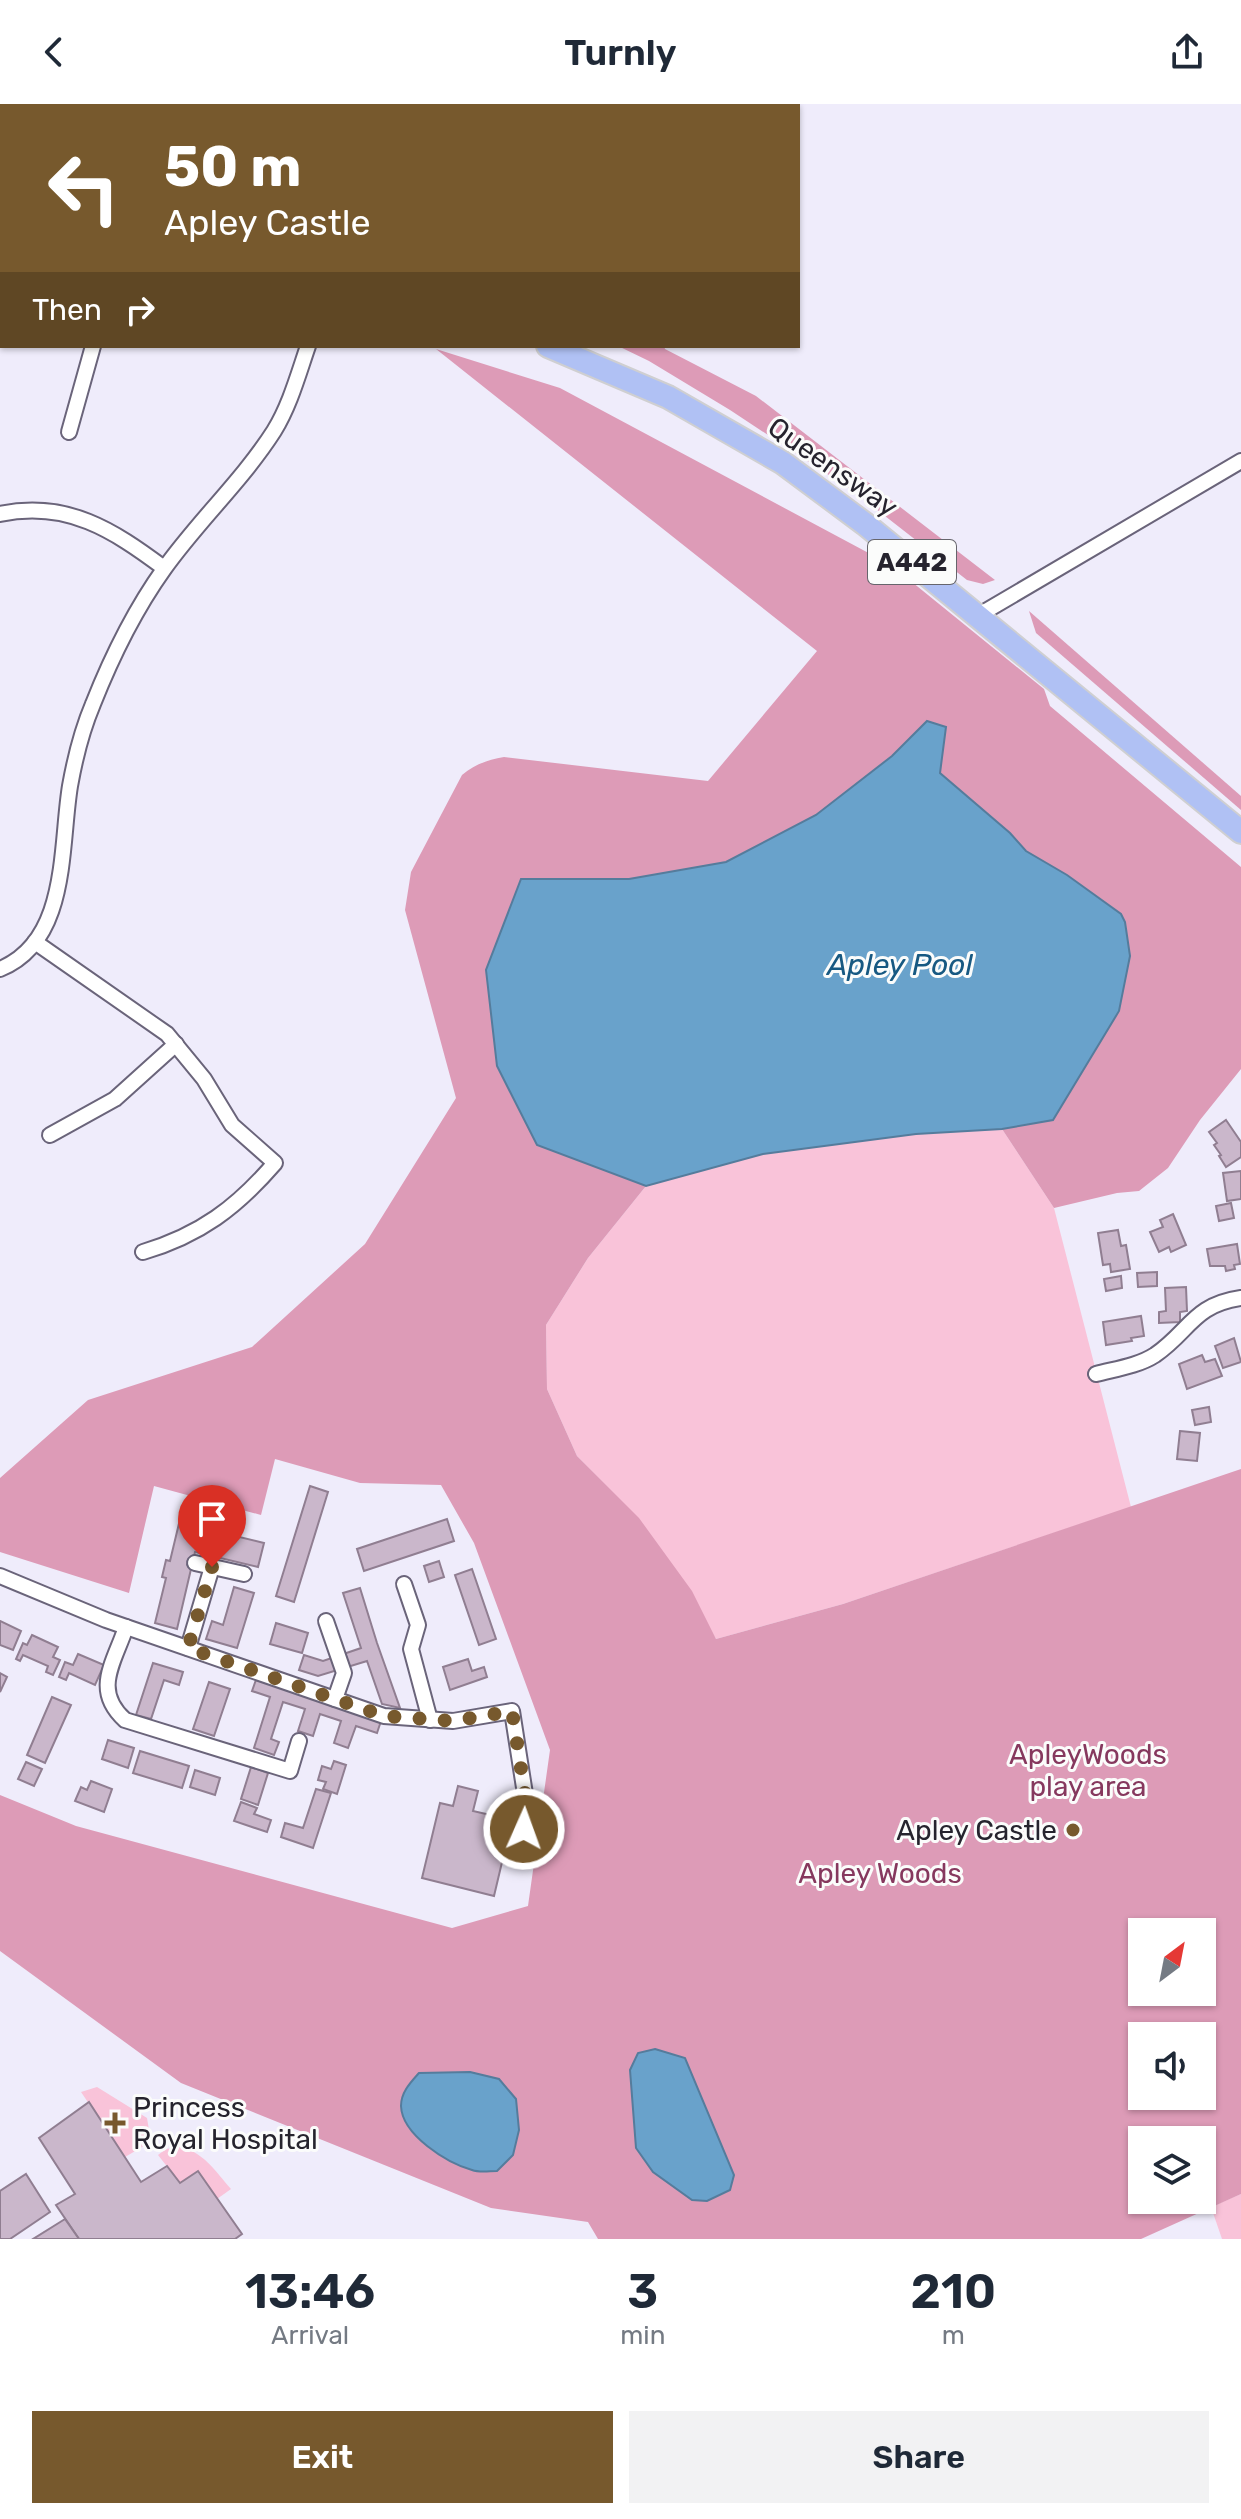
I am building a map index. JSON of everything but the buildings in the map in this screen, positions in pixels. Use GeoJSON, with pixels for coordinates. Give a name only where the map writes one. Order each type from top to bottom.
{"type":"FeatureCollection","features":[{"type":"Feature","properties":{"kind":"main road","name":"Queensway"},"geometry":{"type":"LineString","coordinates":[[553,348],[668,397],[783,463],[979,615],[1241,832]]}},
{"type":"Feature","properties":{"kind":"street"},"geometry":{"type":"LineString","coordinates":[[69,432],[92,348]]}},
{"type":"Feature","properties":{"kind":"street"},"geometry":{"type":"LineString","coordinates":[[0,969],[14,963],[35,942],[54,901],[70,788],[88,715],[122,637],[164,568],[239,479],[273,431],[287,405],[307,348]]}},
{"type":"Feature","properties":{"kind":"street"},"geometry":{"type":"LineString","coordinates":[[979,615],[1241,461]]}},
{"type":"Feature","properties":{"kind":"street"},"geometry":{"type":"LineString","coordinates":[[0,514],[31,510],[84,519],[130,542],[164,568]]}},
{"type":"Feature","properties":{"kind":"street"},"geometry":{"type":"LineString","coordinates":[[35,942],[145,1017],[176,1044],[204,1079],[232,1125],[275,1163],[249,1193],[220,1216],[189,1235],[143,1252]]}},
{"type":"Feature","properties":{"kind":"street"},"geometry":{"type":"LineString","coordinates":[[50,1135],[115,1099],[176,1044]]}},
{"type":"Feature","properties":{"kind":"street"},"geometry":{"type":"LineString","coordinates":[[1096,1374],[1139,1363],[1156,1354],[1199,1314],[1219,1301],[1241,1298]]}},
{"type":"Feature","properties":{"kind":"street"},"geometry":{"type":"LineString","coordinates":[[195,1563],[244,1574]]}},
{"type":"Feature","properties":{"kind":"street"},"geometry":{"type":"LineString","coordinates":[[188,1648],[212,1567]]}},
{"type":"Feature","properties":{"kind":"street"},"geometry":{"type":"LineString","coordinates":[[0,1576],[126,1627],[384,1716],[453,1721],[512,1711],[525,1794],[520,1849]]}},
{"type":"Feature","properties":{"kind":"street"},"geometry":{"type":"LineString","coordinates":[[404,1584],[418,1625],[411,1649],[430,1720]]}},
{"type":"Feature","properties":{"kind":"street"},"geometry":{"type":"LineString","coordinates":[[326,1621],[344,1673],[335,1699]]}},
{"type":"Feature","properties":{"kind":"street"},"geometry":{"type":"LineString","coordinates":[[126,1627],[107,1681],[107,1696],[112,1708],[125,1720],[290,1771],[299,1741]]}},
{"type":"Feature","properties":{"kind":"shaded area"},"geometry":{"type":"Polygon","coordinates":[[[1002,1129],[1054,1208],[1131,1507],[843,1604],[716,1639],[639,1519],[577,1456],[547,1389],[546,1325],[588,1258],[646,1186],[763,1154],[916,1134],[1002,1129]]]}},
{"type":"Feature","properties":{"kind":"shaded area"},"geometry":{"type":"Polygon","coordinates":[[[97,2087],[147,2118],[149,2130],[144,2135],[149,2143],[125,2157],[81,2092],[97,2087]]]}},
{"type":"Feature","properties":{"kind":"shaded area"},"geometry":{"type":"Polygon","coordinates":[[[179,2147],[202,2157],[231,2189],[217,2199],[198,2171],[180,2183],[158,2155],[166,2149],[179,2147]]]}},
{"type":"Feature","properties":{"kind":"shaded area"},"geometry":{"type":"Polygon","coordinates":[[[1241,2194],[1241,2239],[1222,2239],[1213,2214],[1216,2214],[1216,2205],[1241,2194]]]}},
{"type":"Feature","properties":{"kind":"green space"},"geometry":{"type":"Polygon","coordinates":[[[622,348],[665,348],[756,396],[995,580],[983,584],[967,580],[853,491],[649,361],[622,348]]]}},
{"type":"Feature","properties":{"kind":"green space","name":"Apley Woods"},"geometry":{"type":"Polygon","coordinates":[[[436,349],[560,388],[891,565],[1044,689],[1050,706],[1241,867],[1241,1069],[1200,1120],[1168,1168],[1139,1191],[1054,1208],[1002,1129],[1053,1120],[1121,914],[1067,875],[1026,851],[940,773],[946,727],[927,721],[892,756],[816,815],[726,862],[629,879],[521,879],[537,1145],[646,1186],[588,1258],[546,1325],[547,1389],[577,1456],[639,1518],[692,1591],[716,1639],[843,1604],[1241,1469],[1241,2194],[1216,2205],[1216,2126],[1128,2126],[1128,2214],[1197,2214],[1141,2239],[598,2239],[588,2222],[491,2208],[181,2083],[0,1951],[0,1795],[76,1826],[452,1928],[528,1906],[550,1750],[474,1543],[441,1485],[360,1483],[275,1459],[261,1515],[154,1486],[129,1593],[0,1552],[0,1478],[88,1400],[252,1347],[365,1244],[456,1098],[405,910],[411,872],[462,775],[482,763],[504,757],[708,781],[817,651],[436,349]],[[470,2072],[419,2073],[406,2088],[474,2171],[497,2171],[511,2154],[517,2138],[516,2099],[470,2072]]]}},
{"type":"Feature","properties":{"kind":"green space"},"geometry":{"type":"Polygon","coordinates":[[[1029,611],[1241,796],[1241,810],[1036,633],[1029,611]]]}},
{"type":"Feature","properties":{"kind":"water","name":"Apley Pool"},"geometry":{"type":"Polygon","coordinates":[[[927,721],[946,727],[940,773],[1010,833],[1026,851],[1067,875],[1121,914],[1125,922],[1130,956],[1119,1011],[1053,1120],[1002,1129],[916,1134],[763,1154],[646,1186],[537,1145],[497,1066],[486,970],[521,879],[629,879],[726,862],[816,815],[892,756],[927,721]]]}},
{"type":"Feature","properties":{"kind":"water"},"geometry":{"type":"Polygon","coordinates":[[[655,2049],[685,2058],[734,2175],[730,2190],[707,2201],[692,2200],[653,2172],[636,2148],[630,2070],[638,2053],[655,2049]]]}},
{"type":"Feature","properties":{"kind":"water"},"geometry":{"type":"Polygon","coordinates":[[[470,2072],[499,2079],[516,2099],[519,2130],[513,2155],[497,2171],[475,2171],[450,2161],[417,2137],[403,2117],[403,2096],[419,2073],[470,2072]]]}},
{"type":"Feature","properties":{"kind":"place","name":"Apley Castle"},"geometry":{"type":"Point","coordinates":[1073,1830]}},
{"type":"Feature","properties":{"kind":"place","name":"Princess Royal Hospital"},"geometry":{"type":"Point","coordinates":[115,2123]}},
{"type":"Feature","properties":{"kind":"route"},"geometry":{"type":"LineString","coordinates":[[212,1567],[188,1648],[384,1716],[453,1721],[512,1711],[525,1794],[524,1829]]}},
{"type":"Feature","properties":{"kind":"park label","name":"ApleyWoods play area"},"geometry":{"type":"Point","coordinates":[1088,1770]}}]}
